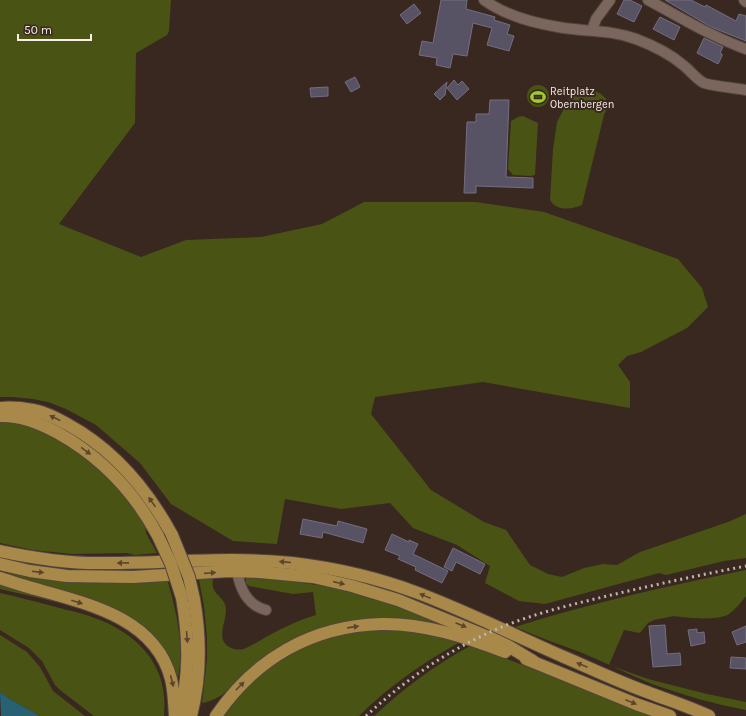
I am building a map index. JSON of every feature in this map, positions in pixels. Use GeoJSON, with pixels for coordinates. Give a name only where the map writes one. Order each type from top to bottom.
{"type":"FeatureCollection","features":[{"type":"Feature","properties":{"kind":"main road"},"geometry":{"type":"LineString","coordinates":[[0,408],[24,408],[46,414],[87,436],[127,471],[153,503],[172,535],[189,577],[194,599],[199,634],[200,666],[196,696],[191,716]]}},
{"type":"Feature","properties":{"kind":"main road"},"geometry":{"type":"LineString","coordinates":[[0,416],[15,416],[40,424],[68,438],[95,457],[116,477],[136,501],[158,536],[171,564],[182,598],[188,644],[183,702],[179,716]]}},
{"type":"Feature","properties":{"kind":"main road"},"geometry":{"type":"LineString","coordinates":[[3,551],[41,559],[100,563],[233,559],[261,560],[336,570],[419,593],[646,692],[684,704],[709,716]]}},
{"type":"Feature","properties":{"kind":"main road"},"geometry":{"type":"LineString","coordinates":[[0,564],[30,572],[67,576],[133,577],[238,571],[312,577],[368,590],[404,602],[491,638],[533,661]]}},
{"type":"Feature","properties":{"kind":"main road"},"geometry":{"type":"LineString","coordinates":[[0,578],[103,610],[122,618],[131,624],[153,644],[166,664],[173,688],[175,716]]}},
{"type":"Feature","properties":{"kind":"main road"},"geometry":{"type":"LineString","coordinates":[[216,716],[234,692],[249,677],[278,654],[306,639],[335,630],[382,624],[420,628],[471,640],[533,661],[636,704],[670,716]]}},
{"type":"Feature","properties":{"kind":"street"},"geometry":{"type":"LineString","coordinates":[[484,0],[504,12],[558,27],[592,30],[623,36],[654,47],[683,65],[705,83],[746,90]]}},
{"type":"Feature","properties":{"kind":"street"},"geometry":{"type":"LineString","coordinates":[[592,30],[596,19],[610,0]]}},
{"type":"Feature","properties":{"kind":"street"},"geometry":{"type":"LineString","coordinates":[[648,0],[731,44],[746,49]]}},
{"type":"Feature","properties":{"kind":"street"},"geometry":{"type":"LineString","coordinates":[[238,571],[243,593],[259,608],[266,610]]}},
{"type":"Feature","properties":{"kind":"green space"},"geometry":{"type":"Polygon","coordinates":[[[0,0],[171,0],[169,31],[167,35],[136,53],[135,123],[59,224],[141,257],[186,240],[261,237],[322,224],[364,202],[476,202],[544,212],[678,259],[702,288],[708,307],[687,328],[641,352],[627,356],[618,365],[630,382],[630,408],[483,382],[375,397],[371,414],[431,490],[484,522],[506,530],[530,565],[548,574],[562,577],[584,568],[603,564],[617,565],[640,552],[728,522],[746,514],[746,558],[724,561],[666,575],[659,573],[545,604],[519,601],[485,583],[490,566],[457,545],[413,528],[390,503],[341,509],[285,499],[277,544],[233,541],[171,504],[140,463],[96,425],[66,409],[48,402],[33,399],[0,397],[0,0]]]}},
{"type":"Feature","properties":{"kind":"green space","name":"Reitplatz Obernbergen"},"geometry":{"type":"Polygon","coordinates":[[[534,85],[542,85],[549,92],[549,100],[542,107],[534,107],[527,100],[527,92],[534,85]]]}},
{"type":"Feature","properties":{"kind":"green space"},"geometry":{"type":"Polygon","coordinates":[[[580,90],[591,90],[601,94],[606,99],[607,108],[582,205],[569,209],[560,208],[553,204],[550,200],[553,149],[557,122],[571,95],[580,90]]]}},
{"type":"Feature","properties":{"kind":"green space"},"geometry":{"type":"Polygon","coordinates":[[[523,116],[538,123],[535,175],[531,176],[513,175],[508,169],[511,121],[523,116]]]}},
{"type":"Feature","properties":{"kind":"green space"},"geometry":{"type":"Polygon","coordinates":[[[0,421],[26,424],[59,439],[92,461],[121,491],[145,524],[146,533],[157,553],[135,555],[127,553],[73,554],[33,550],[0,543],[0,421]]]}},
{"type":"Feature","properties":{"kind":"green space"},"geometry":{"type":"Polygon","coordinates":[[[746,570],[746,596],[729,614],[718,618],[674,616],[654,620],[648,623],[640,633],[624,630],[609,665],[515,627],[572,610],[688,582],[746,570]]]}},
{"type":"Feature","properties":{"kind":"green space"},"geometry":{"type":"Polygon","coordinates":[[[0,571],[62,580],[104,581],[167,579],[174,603],[179,630],[180,669],[177,681],[143,629],[0,574],[0,571]]]}},
{"type":"Feature","properties":{"kind":"green space"},"geometry":{"type":"Polygon","coordinates":[[[246,577],[304,583],[342,589],[407,608],[466,632],[334,625],[304,635],[276,649],[252,667],[226,692],[211,701],[202,703],[207,659],[207,638],[204,606],[199,580],[202,578],[213,578],[214,590],[226,606],[222,633],[224,643],[238,650],[244,649],[284,627],[316,615],[313,592],[293,594],[249,586],[246,583],[246,577]]]}},
{"type":"Feature","properties":{"kind":"green space"},"geometry":{"type":"Polygon","coordinates":[[[0,584],[70,605],[0,589],[0,584]]]}},
{"type":"Feature","properties":{"kind":"green space"},"geometry":{"type":"Polygon","coordinates":[[[0,593],[100,620],[115,627],[140,645],[150,657],[157,669],[162,684],[164,716],[94,716],[55,685],[42,661],[29,648],[0,630],[0,593]]]}},
{"type":"Feature","properties":{"kind":"green space"},"geometry":{"type":"Polygon","coordinates":[[[395,629],[428,634],[460,642],[407,675],[370,705],[359,716],[223,716],[250,682],[294,649],[348,631],[395,629]]]}},
{"type":"Feature","properties":{"kind":"green space"},"geometry":{"type":"Polygon","coordinates":[[[0,635],[27,652],[40,667],[53,691],[85,716],[40,716],[0,692],[0,635]]]}},
{"type":"Feature","properties":{"kind":"green space"},"geometry":{"type":"Polygon","coordinates":[[[472,645],[651,716],[374,716],[421,677],[472,645]]]}},
{"type":"Feature","properties":{"kind":"green space"},"geometry":{"type":"Polygon","coordinates":[[[611,666],[648,679],[746,702],[746,710],[675,692],[652,684],[611,666]]]}},
{"type":"Feature","properties":{"kind":"water"},"geometry":{"type":"Polygon","coordinates":[[[0,692],[8,698],[40,716],[1,716],[0,692]]]}},
{"type":"Feature","properties":{"kind":"building"},"geometry":{"type":"Polygon","coordinates":[[[441,0],[467,0],[466,9],[495,17],[494,20],[510,25],[507,34],[514,36],[509,51],[487,45],[492,28],[473,23],[467,56],[453,54],[450,68],[436,65],[437,58],[419,55],[422,41],[433,43],[441,0]]]}},
{"type":"Feature","properties":{"kind":"building"},"geometry":{"type":"Polygon","coordinates":[[[624,0],[630,0],[642,6],[634,22],[617,14],[624,0]]]}},
{"type":"Feature","properties":{"kind":"building"},"geometry":{"type":"Polygon","coordinates":[[[665,0],[691,0],[705,7],[706,5],[736,21],[739,14],[746,16],[746,41],[711,27],[665,0]]]}},
{"type":"Feature","properties":{"kind":"building"},"geometry":{"type":"Polygon","coordinates":[[[414,4],[421,13],[407,24],[400,15],[414,4]]]}},
{"type":"Feature","properties":{"kind":"building"},"geometry":{"type":"Polygon","coordinates":[[[660,17],[680,27],[674,40],[653,29],[660,17]]]}},
{"type":"Feature","properties":{"kind":"building"},"geometry":{"type":"Polygon","coordinates":[[[704,38],[723,47],[720,53],[722,56],[718,64],[697,53],[704,38]]]}},
{"type":"Feature","properties":{"kind":"building"},"geometry":{"type":"Polygon","coordinates":[[[355,77],[360,87],[351,92],[345,82],[355,77]]]}},
{"type":"Feature","properties":{"kind":"building"},"geometry":{"type":"Polygon","coordinates":[[[454,80],[458,85],[462,81],[469,89],[457,100],[447,88],[454,80]]]}},
{"type":"Feature","properties":{"kind":"building"},"geometry":{"type":"Polygon","coordinates":[[[447,82],[445,95],[440,100],[434,94],[447,82]]]}},
{"type":"Feature","properties":{"kind":"building"},"geometry":{"type":"Polygon","coordinates":[[[328,87],[328,96],[311,97],[310,88],[328,87]]]}},
{"type":"Feature","properties":{"kind":"building"},"geometry":{"type":"Polygon","coordinates":[[[490,100],[509,100],[506,177],[533,178],[533,188],[476,186],[476,193],[464,193],[467,122],[476,122],[476,114],[489,114],[490,100]]]}},
{"type":"Feature","properties":{"kind":"building"},"geometry":{"type":"Polygon","coordinates":[[[303,519],[337,526],[338,521],[367,529],[363,543],[323,532],[322,538],[300,534],[303,519]]]}},
{"type":"Feature","properties":{"kind":"building"},"geometry":{"type":"Polygon","coordinates":[[[392,534],[409,542],[409,540],[418,544],[413,554],[448,571],[442,583],[415,570],[416,567],[398,559],[400,556],[385,550],[392,534]]]}},
{"type":"Feature","properties":{"kind":"building"},"geometry":{"type":"Polygon","coordinates":[[[453,548],[485,564],[480,574],[456,562],[452,571],[444,567],[453,548]]]}},
{"type":"Feature","properties":{"kind":"building"},"geometry":{"type":"Polygon","coordinates":[[[665,625],[667,654],[680,653],[681,665],[653,667],[649,626],[665,625]]]}},
{"type":"Feature","properties":{"kind":"building"},"geometry":{"type":"Polygon","coordinates":[[[746,626],[746,642],[737,645],[732,632],[746,626]]]}},
{"type":"Feature","properties":{"kind":"building"},"geometry":{"type":"Polygon","coordinates":[[[697,629],[697,633],[704,632],[705,643],[691,646],[688,630],[697,629]]]}},
{"type":"Feature","properties":{"kind":"building"},"geometry":{"type":"Polygon","coordinates":[[[731,657],[746,658],[746,669],[730,668],[731,657]]]}},
{"type":"Feature","properties":{"kind":"railway"},"geometry":{"type":"LineString","coordinates":[[366,716],[396,690],[444,656],[497,629],[551,610],[593,599],[746,566]]}},
{"type":"Feature","properties":{"kind":"place","name":"Reitplatz Obernbergen"},"geometry":{"type":"Point","coordinates":[538,97]}}]}
